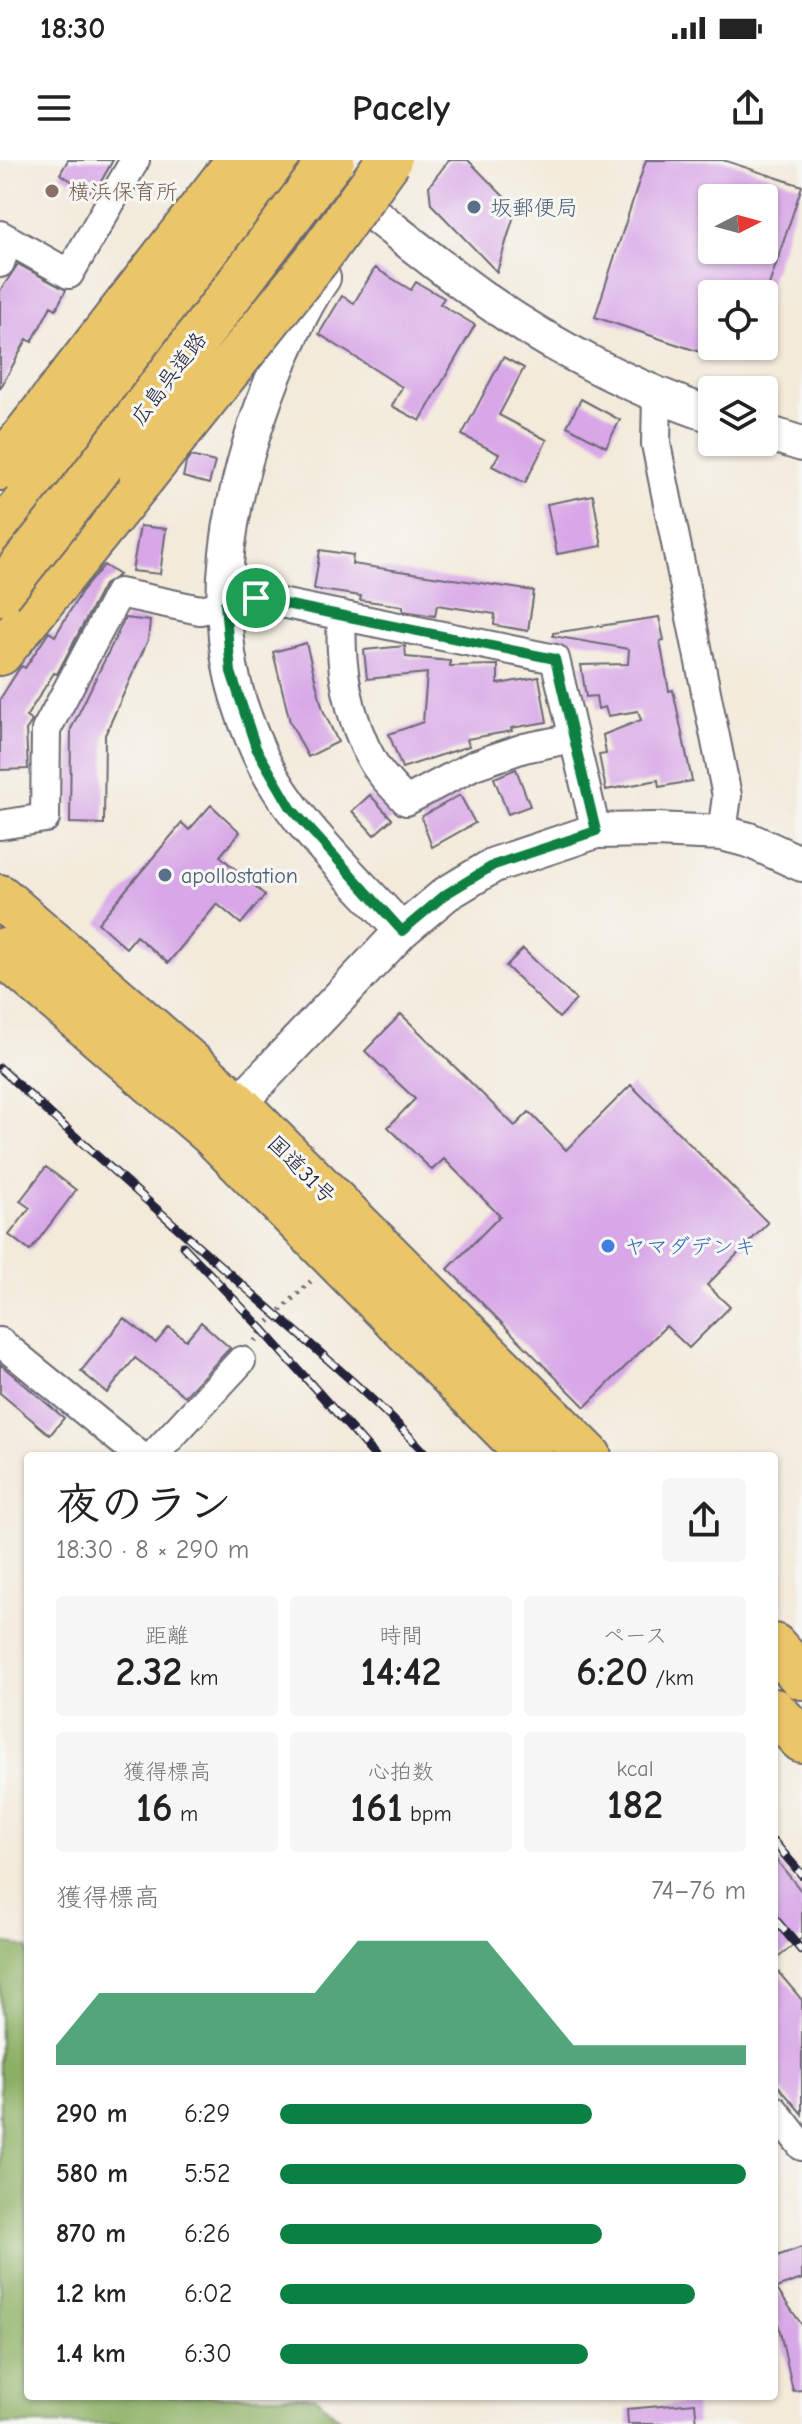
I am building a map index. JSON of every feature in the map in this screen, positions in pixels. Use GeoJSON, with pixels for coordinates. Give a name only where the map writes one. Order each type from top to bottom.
{"type":"FeatureCollection","features":[{"type":"Feature","properties":{"kind":"highway"},"geometry":{"type":"LineString","coordinates":[[0,468],[239,160]]}},
{"type":"Feature","properties":{"kind":"highway","name":"広島呉道路"},"geometry":{"type":"LineString","coordinates":[[0,534],[285,160]]}},
{"type":"Feature","properties":{"kind":"highway","name":"広島呉道路"},"geometry":{"type":"LineString","coordinates":[[0,593],[77,497],[332,160]]}},
{"type":"Feature","properties":{"kind":"highway"},"geometry":{"type":"LineString","coordinates":[[0,653],[321,254],[389,160]]}},
{"type":"Feature","properties":{"kind":"highway","name":"国道31号"},"geometry":{"type":"LineString","coordinates":[[0,897],[224,1119],[585,1452]]}},
{"type":"Feature","properties":{"kind":"highway","name":"国道31号"},"geometry":{"type":"LineString","coordinates":[[0,951],[224,1119],[335,1258],[527,1452]]}},
{"type":"Feature","properties":{"kind":"highway"},"geometry":{"type":"LineString","coordinates":[[778,1650],[802,1677]]}},
{"type":"Feature","properties":{"kind":"highway"},"geometry":{"type":"LineString","coordinates":[[778,1715],[802,1740]]}},
{"type":"Feature","properties":{"kind":"street"},"geometry":{"type":"LineString","coordinates":[[3,246],[69,274],[135,160]]}},
{"type":"Feature","properties":{"kind":"street"},"geometry":{"type":"LineString","coordinates":[[308,160],[484,299],[582,359],[698,410]]}},
{"type":"Feature","properties":{"kind":"street"},"geometry":{"type":"LineString","coordinates":[[402,931],[291,808],[256,748],[231,672],[225,604],[231,523],[261,407],[305,303],[413,160]]}},
{"type":"Feature","properties":{"kind":"street"},"geometry":{"type":"LineString","coordinates":[[657,394],[656,444],[727,796],[722,833]]}},
{"type":"Feature","properties":{"kind":"street"},"geometry":{"type":"LineString","coordinates":[[778,436],[802,444]]}},
{"type":"Feature","properties":{"kind":"street"},"geometry":{"type":"LineString","coordinates":[[0,825],[45,818],[46,730],[119,593],[200,610],[256,598],[555,659],[596,831]]}},
{"type":"Feature","properties":{"kind":"street"},"geometry":{"type":"LineString","coordinates":[[342,615],[340,648],[349,704],[373,763],[406,801],[474,765],[524,748],[573,738]]}},
{"type":"Feature","properties":{"kind":"street"},"geometry":{"type":"LineString","coordinates":[[224,1119],[402,931],[446,894],[494,865],[596,831],[655,830],[722,833],[749,840],[802,864]]}},
{"type":"Feature","properties":{"kind":"street"},"geometry":{"type":"LineString","coordinates":[[0,1342],[135,1452]]}},
{"type":"Feature","properties":{"kind":"street"},"geometry":{"type":"LineString","coordinates":[[157,1452],[241,1361]]}},
{"type":"Feature","properties":{"kind":"street"},"geometry":{"type":"LineString","coordinates":[[778,2115],[802,2146]]}},
{"type":"Feature","properties":{"kind":"path"},"geometry":{"type":"LineString","coordinates":[[241,1361],[262,1329],[335,1258]]}},
{"type":"Feature","properties":{"kind":"green space"},"geometry":{"type":"Polygon","coordinates":[[[0,1942],[24,1947],[24,2400],[318,2400],[345,2424],[0,2424],[0,1942]]]}},
{"type":"Feature","properties":{"kind":"building"},"geometry":{"type":"Polygon","coordinates":[[[68,160],[113,160],[94,194],[60,174],[68,160]]]}},
{"type":"Feature","properties":{"kind":"building"},"geometry":{"type":"Polygon","coordinates":[[[449,160],[468,160],[516,209],[497,272],[431,204],[429,186],[449,160]]]}},
{"type":"Feature","properties":{"kind":"building"},"geometry":{"type":"Polygon","coordinates":[[[646,160],[723,160],[802,186],[778,258],[778,184],[698,184],[698,264],[776,264],[771,280],[698,280],[698,351],[595,317],[646,160]]]}},
{"type":"Feature","properties":{"kind":"building"},"geometry":{"type":"Polygon","coordinates":[[[18,264],[66,290],[56,309],[51,306],[32,342],[27,339],[0,389],[0,291],[18,264]]]}},
{"type":"Feature","properties":{"kind":"building"},"geometry":{"type":"Polygon","coordinates":[[[375,268],[411,290],[416,282],[444,298],[440,304],[475,325],[420,421],[392,406],[402,387],[319,334],[342,296],[354,303],[375,268]]]}},
{"type":"Feature","properties":{"kind":"building"},"geometry":{"type":"Polygon","coordinates":[[[503,357],[524,368],[499,415],[547,440],[525,483],[492,466],[499,454],[462,435],[503,357]]]}},
{"type":"Feature","properties":{"kind":"building"},"geometry":{"type":"Polygon","coordinates":[[[581,399],[620,420],[606,447],[567,426],[581,399]]]}},
{"type":"Feature","properties":{"kind":"building"},"geometry":{"type":"Polygon","coordinates":[[[191,456],[215,462],[209,484],[183,477],[191,456]]]}},
{"type":"Feature","properties":{"kind":"building"},"geometry":{"type":"Polygon","coordinates":[[[593,495],[602,546],[557,554],[547,504],[593,495]]]}},
{"type":"Feature","properties":{"kind":"building"},"geometry":{"type":"Polygon","coordinates":[[[140,526],[166,529],[160,574],[132,571],[140,526]]]}},
{"type":"Feature","properties":{"kind":"building"},"geometry":{"type":"Polygon","coordinates":[[[320,550],[353,555],[352,564],[534,591],[528,631],[494,625],[495,614],[437,605],[435,616],[403,611],[403,606],[360,600],[361,596],[314,589],[320,550]]]}},
{"type":"Feature","properties":{"kind":"building"},"geometry":{"type":"Polygon","coordinates":[[[104,565],[119,575],[104,585],[57,674],[54,673],[26,717],[32,721],[26,730],[28,769],[0,770],[0,699],[49,632],[55,636],[82,591],[104,565]]]}},
{"type":"Feature","properties":{"kind":"building"},"geometry":{"type":"Polygon","coordinates":[[[659,617],[669,691],[673,690],[692,781],[659,787],[658,780],[606,790],[599,755],[606,754],[603,735],[641,720],[638,711],[608,716],[605,707],[598,709],[596,696],[586,697],[581,665],[628,664],[629,649],[553,636],[553,633],[659,617]]]}},
{"type":"Feature","properties":{"kind":"building"},"geometry":{"type":"Polygon","coordinates":[[[125,618],[150,621],[148,640],[105,735],[104,824],[70,823],[71,729],[125,618]]]}},
{"type":"Feature","properties":{"kind":"building"},"geometry":{"type":"Polygon","coordinates":[[[306,643],[323,710],[338,742],[308,757],[290,722],[273,652],[306,643]]]}},
{"type":"Feature","properties":{"kind":"building"},"geometry":{"type":"Polygon","coordinates":[[[405,646],[406,657],[450,661],[450,666],[498,665],[498,684],[539,677],[547,722],[467,739],[469,746],[402,768],[389,734],[423,722],[427,673],[367,679],[364,650],[405,646]]]}},
{"type":"Feature","properties":{"kind":"building"},"geometry":{"type":"Polygon","coordinates":[[[516,769],[530,806],[508,814],[494,778],[516,769]]]}},
{"type":"Feature","properties":{"kind":"building"},"geometry":{"type":"Polygon","coordinates":[[[370,795],[392,819],[374,835],[352,811],[370,795]]]}},
{"type":"Feature","properties":{"kind":"building"},"geometry":{"type":"Polygon","coordinates":[[[460,795],[475,823],[432,847],[421,817],[460,795]]]}},
{"type":"Feature","properties":{"kind":"building"},"geometry":{"type":"Polygon","coordinates":[[[211,805],[240,832],[220,856],[265,895],[241,924],[217,904],[168,963],[136,936],[126,948],[98,923],[182,823],[189,830],[211,805]]]}},
{"type":"Feature","properties":{"kind":"building"},"geometry":{"type":"Polygon","coordinates":[[[523,949],[576,1000],[559,1018],[506,966],[523,949]]]}},
{"type":"Feature","properties":{"kind":"building","name":"ヤマダデンキ"},"geometry":{"type":"Polygon","coordinates":[[[401,1014],[515,1126],[529,1112],[566,1150],[631,1085],[768,1223],[707,1285],[730,1307],[689,1348],[666,1326],[585,1407],[448,1269],[500,1216],[444,1159],[432,1170],[388,1127],[415,1099],[365,1051],[401,1014]]]}},
{"type":"Feature","properties":{"kind":"building"},"geometry":{"type":"Polygon","coordinates":[[[46,1167],[76,1190],[30,1251],[9,1235],[30,1208],[20,1201],[46,1167]]]}},
{"type":"Feature","properties":{"kind":"building"},"geometry":{"type":"Polygon","coordinates":[[[124,1318],[156,1343],[169,1327],[186,1340],[201,1322],[230,1348],[185,1396],[135,1358],[107,1393],[81,1371],[124,1318]]]}},
{"type":"Feature","properties":{"kind":"building"},"geometry":{"type":"Polygon","coordinates":[[[0,1364],[64,1418],[50,1435],[0,1393],[0,1364]]]}},
{"type":"Feature","properties":{"kind":"building"},"geometry":{"type":"Polygon","coordinates":[[[778,1862],[802,1892],[802,1938],[778,1958],[778,1862]]]}},
{"type":"Feature","properties":{"kind":"building"},"geometry":{"type":"Polygon","coordinates":[[[778,1972],[802,2000],[802,2114],[778,2086],[778,1972]]]}},
{"type":"Feature","properties":{"kind":"building"},"geometry":{"type":"Polygon","coordinates":[[[802,2247],[802,2279],[778,2287],[778,2256],[802,2247]]]}},
{"type":"Feature","properties":{"kind":"building"},"geometry":{"type":"Polygon","coordinates":[[[778,2291],[802,2325],[802,2390],[793,2391],[778,2322],[778,2291]]]}},
{"type":"Feature","properties":{"kind":"building"},"geometry":{"type":"Polygon","coordinates":[[[695,2403],[697,2424],[628,2424],[627,2409],[695,2403]]]}},
{"type":"Feature","properties":{"kind":"railway"},"geometry":{"type":"LineString","coordinates":[[0,1068],[350,1379],[424,1452]]}},
{"type":"Feature","properties":{"kind":"railway"},"geometry":{"type":"LineString","coordinates":[[183,1246],[371,1452]]}},
{"type":"Feature","properties":{"kind":"railway"},"geometry":{"type":"LineString","coordinates":[[778,1847],[802,1875]]}},
{"type":"Feature","properties":{"kind":"railway"},"geometry":{"type":"LineString","coordinates":[[778,1923],[802,1951]]}},
{"type":"Feature","properties":{"kind":"place","name":"横浜保育所"},"geometry":{"type":"Point","coordinates":[52,191]}},
{"type":"Feature","properties":{"kind":"place","name":"坂郵便局"},"geometry":{"type":"Point","coordinates":[474,207]}},
{"type":"Feature","properties":{"kind":"place","name":"apollostation"},"geometry":{"type":"Point","coordinates":[165,875]}},
{"type":"Feature","properties":{"kind":"place","name":"ヤマダデンキ"},"geometry":{"type":"Point","coordinates":[608,1246]}},
{"type":"Feature","properties":{"kind":"route"},"geometry":{"type":"LineString","coordinates":[[256,598],[555,659],[596,831],[494,865],[446,894],[402,931],[291,808],[256,748],[231,672],[225,604],[256,598]]}}]}
